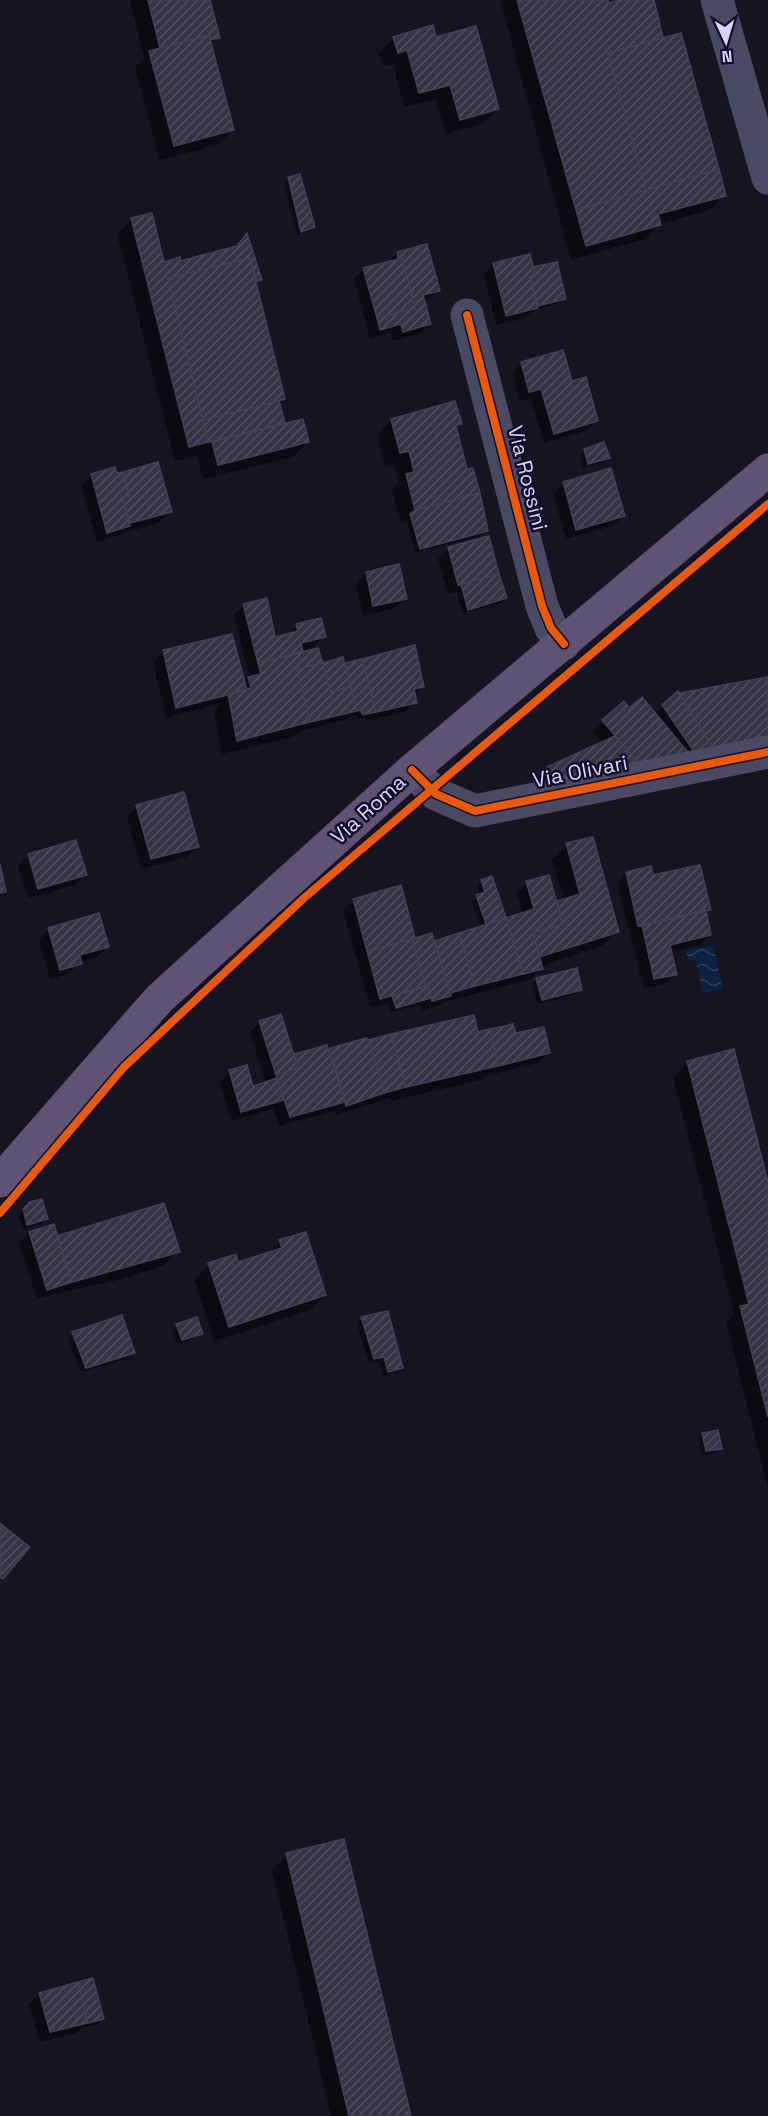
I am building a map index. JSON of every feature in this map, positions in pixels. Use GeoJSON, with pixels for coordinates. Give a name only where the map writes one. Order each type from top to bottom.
{"type":"FeatureCollection","features":[{"type":"Feature","properties":{"kind":"main road","name":"Via Roma"},"geometry":{"type":"LineString","coordinates":[[0,1181],[159,999],[412,770],[768,470]]}},
{"type":"Feature","properties":{"kind":"street"},"geometry":{"type":"LineString","coordinates":[[717,0],[768,178]]}},
{"type":"Feature","properties":{"kind":"street","name":"Via Rossini"},"geometry":{"type":"LineString","coordinates":[[467,315],[542,606],[551,628],[564,644]]}},
{"type":"Feature","properties":{"kind":"street","name":"Via Olivari"},"geometry":{"type":"LineString","coordinates":[[412,770],[436,794],[474,811],[768,752]]}},
{"type":"Feature","properties":{"kind":"water"},"geometry":{"type":"Polygon","coordinates":[[[713,945],[723,989],[703,993],[695,959],[688,960],[686,951],[713,945]]]}},
{"type":"Feature","properties":{"kind":"building"},"geometry":{"type":"Polygon","coordinates":[[[148,0],[210,0],[220,38],[211,40],[209,35],[160,48],[148,0]]]}},
{"type":"Feature","properties":{"kind":"building"},"geometry":{"type":"Polygon","coordinates":[[[517,0],[608,0],[609,3],[619,0],[654,0],[663,38],[608,53],[646,190],[576,210],[517,0]]]}},
{"type":"Feature","properties":{"kind":"building"},"geometry":{"type":"Polygon","coordinates":[[[433,25],[436,37],[476,26],[499,109],[460,120],[450,85],[419,93],[407,50],[398,53],[393,37],[433,25]]]}},
{"type":"Feature","properties":{"kind":"building"},"geometry":{"type":"Polygon","coordinates":[[[681,33],[719,169],[646,190],[608,53],[681,33]]]}},
{"type":"Feature","properties":{"kind":"building"},"geometry":{"type":"Polygon","coordinates":[[[209,35],[234,130],[174,146],[149,51],[209,35]]]}},
{"type":"Feature","properties":{"kind":"building"},"geometry":{"type":"Polygon","coordinates":[[[719,169],[726,196],[658,214],[661,225],[586,246],[576,210],[719,169]]]}},
{"type":"Feature","properties":{"kind":"building"},"geometry":{"type":"Polygon","coordinates":[[[300,174],[315,227],[301,232],[288,177],[300,174]]]}},
{"type":"Feature","properties":{"kind":"building"},"geometry":{"type":"Polygon","coordinates":[[[152,213],[164,262],[180,257],[180,261],[237,246],[247,233],[262,280],[256,282],[250,258],[168,278],[208,442],[189,447],[131,218],[152,213]]]}},
{"type":"Feature","properties":{"kind":"building"},"geometry":{"type":"Polygon","coordinates":[[[427,244],[440,291],[423,295],[431,324],[403,332],[401,324],[380,330],[377,318],[415,308],[402,258],[398,258],[397,252],[427,244]]]}},
{"type":"Feature","properties":{"kind":"building"},"geometry":{"type":"Polygon","coordinates":[[[530,254],[535,275],[530,276],[538,308],[506,316],[493,263],[530,254]]]}},
{"type":"Feature","properties":{"kind":"building"},"geometry":{"type":"Polygon","coordinates":[[[250,258],[285,399],[203,420],[168,278],[250,258]]]}},
{"type":"Feature","properties":{"kind":"building"},"geometry":{"type":"Polygon","coordinates":[[[402,258],[415,308],[377,318],[363,268],[402,258]]]}},
{"type":"Feature","properties":{"kind":"building"},"geometry":{"type":"Polygon","coordinates":[[[557,262],[566,299],[537,306],[530,276],[535,275],[533,267],[557,262]]]}},
{"type":"Feature","properties":{"kind":"building"},"geometry":{"type":"Polygon","coordinates":[[[563,350],[572,381],[586,377],[598,421],[554,434],[541,389],[529,392],[521,362],[563,350]]]}},
{"type":"Feature","properties":{"kind":"building"},"geometry":{"type":"Polygon","coordinates":[[[279,401],[285,423],[208,442],[203,420],[279,401]]]}},
{"type":"Feature","properties":{"kind":"building"},"geometry":{"type":"Polygon","coordinates":[[[455,401],[462,424],[456,426],[467,469],[473,468],[480,493],[415,510],[406,474],[414,472],[409,451],[400,453],[391,419],[455,401]]]}},
{"type":"Feature","properties":{"kind":"building"},"geometry":{"type":"Polygon","coordinates":[[[303,419],[309,442],[218,465],[212,442],[303,419]]]}},
{"type":"Feature","properties":{"kind":"building"},"geometry":{"type":"Polygon","coordinates":[[[604,442],[610,458],[588,464],[584,449],[604,442]]]}},
{"type":"Feature","properties":{"kind":"building"},"geometry":{"type":"Polygon","coordinates":[[[158,462],[172,512],[130,523],[122,497],[129,495],[123,472],[158,462]]]}},
{"type":"Feature","properties":{"kind":"building"},"geometry":{"type":"Polygon","coordinates":[[[115,467],[117,473],[123,472],[129,495],[122,497],[130,526],[107,533],[91,474],[115,467]]]}},
{"type":"Feature","properties":{"kind":"building"},"geometry":{"type":"Polygon","coordinates":[[[611,468],[625,516],[576,530],[563,482],[611,468]]]}},
{"type":"Feature","properties":{"kind":"building"},"geometry":{"type":"Polygon","coordinates":[[[480,493],[488,531],[420,549],[410,514],[415,510],[480,493]]]}},
{"type":"Feature","properties":{"kind":"building"},"geometry":{"type":"Polygon","coordinates":[[[489,536],[499,574],[458,585],[448,547],[489,536]]]}},
{"type":"Feature","properties":{"kind":"building"},"geometry":{"type":"Polygon","coordinates":[[[399,564],[407,599],[373,606],[366,572],[399,564]]]}},
{"type":"Feature","properties":{"kind":"building"},"geometry":{"type":"Polygon","coordinates":[[[499,574],[507,598],[468,610],[461,584],[499,574]]]}},
{"type":"Feature","properties":{"kind":"building"},"geometry":{"type":"Polygon","coordinates":[[[267,598],[275,637],[298,631],[296,624],[321,618],[326,637],[301,643],[303,652],[258,663],[243,604],[267,598]]]}},
{"type":"Feature","properties":{"kind":"building"},"geometry":{"type":"Polygon","coordinates":[[[232,634],[247,690],[176,708],[163,650],[232,634]]]}},
{"type":"Feature","properties":{"kind":"building"},"geometry":{"type":"Polygon","coordinates":[[[415,645],[424,687],[414,689],[417,703],[376,712],[362,659],[415,645]]]}},
{"type":"Feature","properties":{"kind":"building"},"geometry":{"type":"Polygon","coordinates":[[[318,648],[323,663],[297,669],[310,722],[237,741],[228,694],[251,688],[248,677],[261,674],[258,663],[318,648]]]}},
{"type":"Feature","properties":{"kind":"building"},"geometry":{"type":"Polygon","coordinates":[[[343,657],[351,687],[330,692],[323,663],[343,657]]]}},
{"type":"Feature","properties":{"kind":"building"},"geometry":{"type":"Polygon","coordinates":[[[362,659],[376,712],[363,715],[360,710],[357,711],[345,663],[362,659]]]}},
{"type":"Feature","properties":{"kind":"building"},"geometry":{"type":"Polygon","coordinates":[[[323,663],[330,692],[351,687],[357,711],[310,722],[297,669],[323,663]]]}},
{"type":"Feature","properties":{"kind":"building"},"geometry":{"type":"Polygon","coordinates":[[[768,677],[768,744],[716,752],[679,693],[768,677]]]}},
{"type":"Feature","properties":{"kind":"building"},"geometry":{"type":"Polygon","coordinates":[[[678,691],[716,753],[697,756],[662,705],[678,691]]]}},
{"type":"Feature","properties":{"kind":"building"},"geometry":{"type":"Polygon","coordinates":[[[642,697],[692,757],[641,767],[602,720],[624,701],[629,708],[642,697]]]}},
{"type":"Feature","properties":{"kind":"building"},"geometry":{"type":"Polygon","coordinates":[[[615,736],[641,767],[556,788],[547,767],[615,736]]]}},
{"type":"Feature","properties":{"kind":"building"},"geometry":{"type":"Polygon","coordinates":[[[184,792],[199,847],[151,859],[136,805],[184,792]]]}},
{"type":"Feature","properties":{"kind":"building"},"geometry":{"type":"Polygon","coordinates":[[[593,837],[619,932],[539,957],[533,933],[563,924],[557,901],[580,894],[566,843],[593,837]]]}},
{"type":"Feature","properties":{"kind":"building"},"geometry":{"type":"Polygon","coordinates":[[[76,840],[87,875],[38,889],[28,854],[76,840]]]}},
{"type":"Feature","properties":{"kind":"building"},"geometry":{"type":"Polygon","coordinates":[[[0,864],[6,892],[0,893],[0,864]]]}},
{"type":"Feature","properties":{"kind":"building"},"geometry":{"type":"Polygon","coordinates":[[[700,865],[711,910],[638,926],[626,872],[651,866],[653,875],[700,865]]]}},
{"type":"Feature","properties":{"kind":"building"},"geometry":{"type":"Polygon","coordinates":[[[549,875],[563,924],[533,933],[543,969],[523,974],[506,918],[534,909],[526,881],[549,875]]]}},
{"type":"Feature","properties":{"kind":"building"},"geometry":{"type":"Polygon","coordinates":[[[492,876],[506,918],[486,924],[476,895],[485,892],[481,880],[492,876]]]}},
{"type":"Feature","properties":{"kind":"building"},"geometry":{"type":"Polygon","coordinates":[[[401,885],[415,938],[367,951],[353,899],[401,885]]]}},
{"type":"Feature","properties":{"kind":"building"},"geometry":{"type":"Polygon","coordinates":[[[706,910],[711,935],[670,945],[677,975],[654,979],[642,925],[706,910]]]}},
{"type":"Feature","properties":{"kind":"building"},"geometry":{"type":"Polygon","coordinates":[[[99,913],[109,947],[80,955],[82,964],[60,970],[48,928],[99,913]]]}},
{"type":"Feature","properties":{"kind":"building"},"geometry":{"type":"Polygon","coordinates":[[[506,918],[523,974],[475,986],[459,933],[506,918]]]}},
{"type":"Feature","properties":{"kind":"building"},"geometry":{"type":"Polygon","coordinates":[[[432,933],[451,996],[432,1001],[428,986],[425,986],[412,939],[432,933]]]}},
{"type":"Feature","properties":{"kind":"building"},"geometry":{"type":"Polygon","coordinates":[[[459,933],[475,986],[450,993],[435,941],[459,933]]]}},
{"type":"Feature","properties":{"kind":"building"},"geometry":{"type":"Polygon","coordinates":[[[412,939],[425,986],[380,999],[367,951],[412,939]]]}},
{"type":"Feature","properties":{"kind":"building"},"geometry":{"type":"Polygon","coordinates":[[[577,968],[582,990],[542,1000],[536,978],[577,968]]]}},
{"type":"Feature","properties":{"kind":"building"},"geometry":{"type":"Polygon","coordinates":[[[428,986],[431,998],[396,1008],[392,996],[428,986]]]}},
{"type":"Feature","properties":{"kind":"building"},"geometry":{"type":"Polygon","coordinates":[[[281,1014],[298,1068],[276,1075],[259,1021],[281,1014]]]}},
{"type":"Feature","properties":{"kind":"building"},"geometry":{"type":"Polygon","coordinates":[[[474,1015],[478,1032],[490,1029],[498,1066],[406,1087],[391,1034],[474,1015]]]}},
{"type":"Feature","properties":{"kind":"building"},"geometry":{"type":"Polygon","coordinates":[[[513,1024],[516,1033],[544,1027],[550,1053],[498,1066],[490,1029],[513,1024]]]}},
{"type":"Feature","properties":{"kind":"building"},"geometry":{"type":"Polygon","coordinates":[[[391,1034],[406,1087],[384,1093],[369,1040],[391,1034]]]}},
{"type":"Feature","properties":{"kind":"building"},"geometry":{"type":"Polygon","coordinates":[[[366,1038],[369,1040],[384,1093],[346,1106],[330,1048],[366,1038]]]}},
{"type":"Feature","properties":{"kind":"building"},"geometry":{"type":"Polygon","coordinates":[[[327,1045],[345,1102],[290,1117],[276,1075],[298,1068],[294,1054],[327,1045]]]}},
{"type":"Feature","properties":{"kind":"building"},"geometry":{"type":"Polygon","coordinates":[[[734,1049],[768,1182],[768,1417],[740,1306],[749,1304],[687,1061],[734,1049]]]}},
{"type":"Feature","properties":{"kind":"building"},"geometry":{"type":"Polygon","coordinates":[[[247,1065],[253,1086],[277,1078],[284,1100],[241,1112],[229,1070],[247,1065]]]}},
{"type":"Feature","properties":{"kind":"building"},"geometry":{"type":"Polygon","coordinates":[[[42,1199],[48,1219],[27,1225],[23,1209],[30,1202],[42,1199]]]}},
{"type":"Feature","properties":{"kind":"building"},"geometry":{"type":"Polygon","coordinates":[[[164,1203],[180,1252],[72,1282],[57,1236],[164,1203]]]}},
{"type":"Feature","properties":{"kind":"building"},"geometry":{"type":"Polygon","coordinates":[[[54,1224],[72,1282],[47,1290],[29,1232],[54,1224]]]}},
{"type":"Feature","properties":{"kind":"building"},"geometry":{"type":"Polygon","coordinates":[[[306,1232],[326,1295],[229,1327],[208,1263],[236,1254],[238,1262],[282,1248],[279,1240],[306,1232]]]}},
{"type":"Feature","properties":{"kind":"building"},"geometry":{"type":"Polygon","coordinates":[[[388,1311],[403,1368],[388,1372],[384,1357],[374,1359],[361,1317],[388,1311]]]}},
{"type":"Feature","properties":{"kind":"building"},"geometry":{"type":"Polygon","coordinates":[[[122,1315],[135,1353],[86,1368],[72,1332],[122,1315]]]}},
{"type":"Feature","properties":{"kind":"building"},"geometry":{"type":"Polygon","coordinates":[[[197,1317],[203,1334],[182,1340],[176,1324],[197,1317]]]}},
{"type":"Feature","properties":{"kind":"building"},"geometry":{"type":"Polygon","coordinates":[[[718,1430],[722,1449],[706,1451],[702,1433],[718,1430]]]}},
{"type":"Feature","properties":{"kind":"building"},"geometry":{"type":"Polygon","coordinates":[[[0,1523],[6,1528],[0,1534],[0,1523]]]}},
{"type":"Feature","properties":{"kind":"building"},"geometry":{"type":"Polygon","coordinates":[[[6,1528],[30,1547],[3,1579],[0,1577],[0,1534],[6,1528]]]}},
{"type":"Feature","properties":{"kind":"building"},"geometry":{"type":"Polygon","coordinates":[[[344,1839],[411,2116],[349,2116],[286,1853],[344,1839]]]}},
{"type":"Feature","properties":{"kind":"building"},"geometry":{"type":"Polygon","coordinates":[[[93,1978],[104,2019],[88,2023],[78,1982],[93,1978]]]}},
{"type":"Feature","properties":{"kind":"building"},"geometry":{"type":"Polygon","coordinates":[[[78,1982],[88,2023],[50,2032],[39,1993],[78,1982]]]}},
{"type":"Feature","properties":{"kind":"cycle path"},"geometry":{"type":"LineString","coordinates":[[467,315],[542,606],[551,628],[564,644]]}},
{"type":"Feature","properties":{"kind":"cycle path"},"geometry":{"type":"LineString","coordinates":[[0,1213],[124,1067],[304,898],[768,504]]}},
{"type":"Feature","properties":{"kind":"cycle path"},"geometry":{"type":"LineString","coordinates":[[412,770],[436,794],[475,811],[768,752]]}}]}
